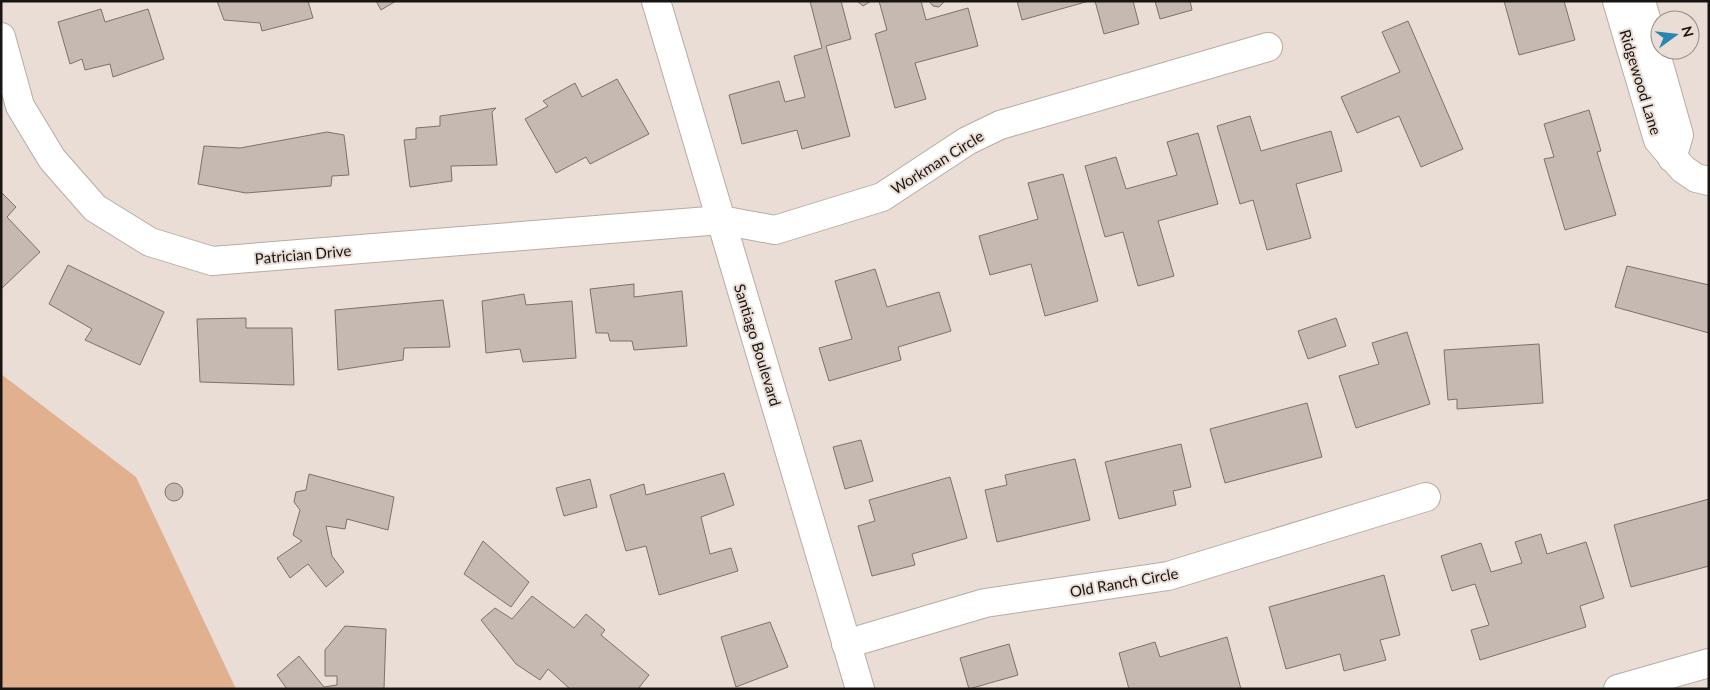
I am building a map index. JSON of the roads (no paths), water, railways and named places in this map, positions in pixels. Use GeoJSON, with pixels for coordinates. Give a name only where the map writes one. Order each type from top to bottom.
{"type":"FeatureCollection","features":[{"type":"Feature","properties":{"kind":"street","name":"Santiago Boulevard"},"geometry":{"type":"LineString","coordinates":[[656,1],[860,689]]}},
{"type":"Feature","properties":{"kind":"street","name":"Ridgewood Lane"},"geometry":{"type":"LineString","coordinates":[[1617,1],[1658,140],[1672,158],[1702,179]]}},
{"type":"Feature","properties":{"kind":"street","name":"Ridgewood Lane"},"geometry":{"type":"LineString","coordinates":[[1641,1],[1679,135],[1672,158]]}},
{"type":"Feature","properties":{"kind":"street","name":"Patrician Drive"},"geometry":{"type":"LineString","coordinates":[[1,37],[20,106],[52,159],[96,208],[150,242],[212,261],[721,220]]}},
{"type":"Feature","properties":{"kind":"street","name":"Workman Circle"},"geometry":{"type":"LineString","coordinates":[[721,220],[775,230],[882,197],[967,141],[1000,126],[1268,47]]}},
{"type":"Feature","properties":{"kind":"street","name":"Old Ranch Circle"},"geometry":{"type":"LineString","coordinates":[[846,644],[985,603],[1168,576],[1426,497]]}},
{"type":"Feature","properties":{"kind":"street"},"geometry":{"type":"LineString","coordinates":[[1618,689],[1709,663]]}}]}
